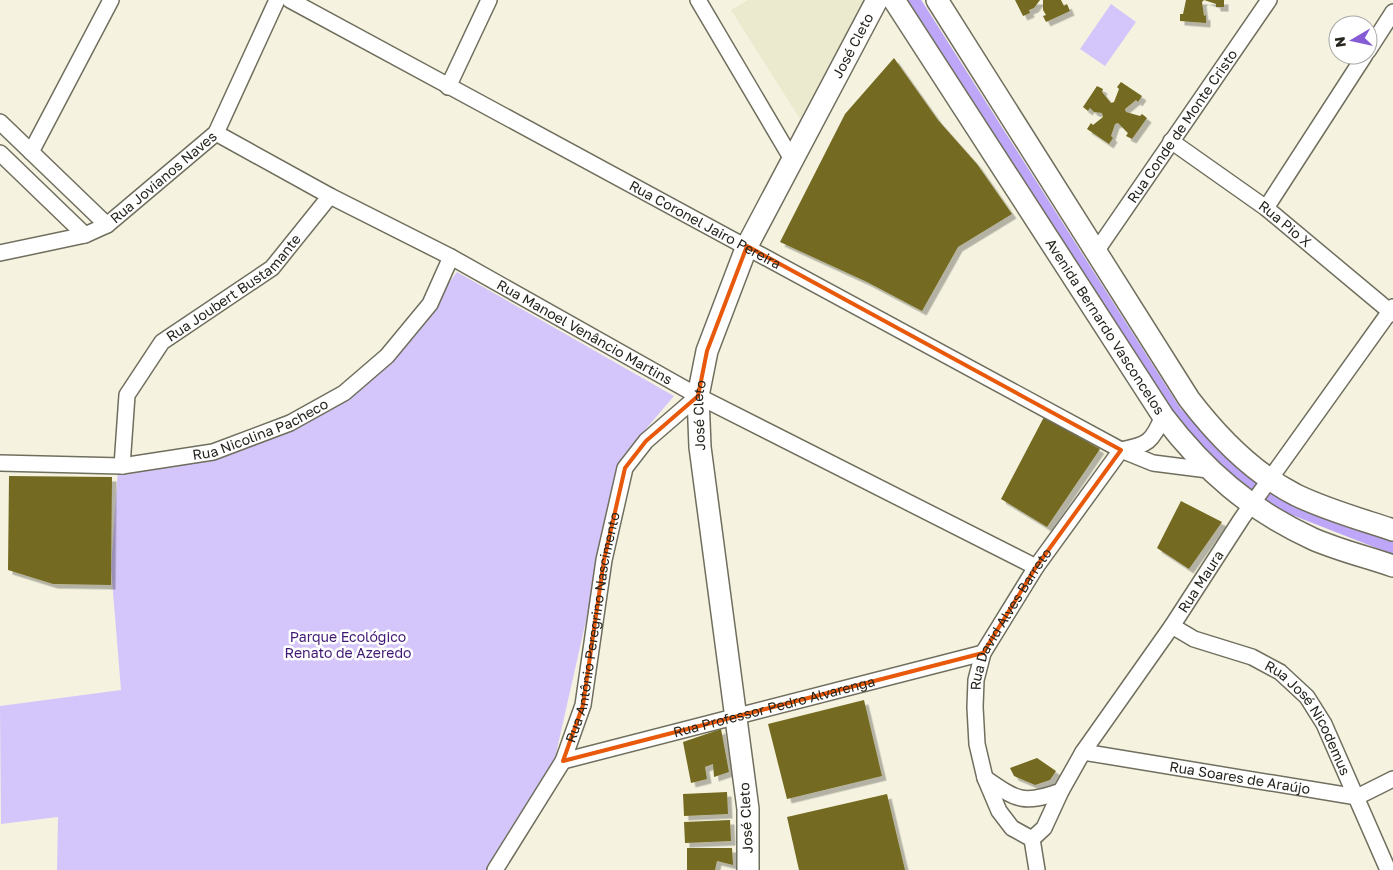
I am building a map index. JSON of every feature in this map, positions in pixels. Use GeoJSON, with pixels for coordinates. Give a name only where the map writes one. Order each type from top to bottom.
{"type":"FeatureCollection","features":[{"type":"Feature","properties":{"kind":"main road","name":"José Cleto"},"geometry":{"type":"LineString","coordinates":[[748,870],[748,809],[700,447],[698,396],[707,351],[747,246],[878,0]]}},
{"type":"Feature","properties":{"kind":"main road","name":"Avenida Bernardo Vasconcelos"},"geometry":{"type":"LineString","coordinates":[[894,0],[1163,416],[1208,470],[1252,505],[1314,540],[1393,566]]}},
{"type":"Feature","properties":{"kind":"main road"},"geometry":{"type":"LineString","coordinates":[[944,4],[1095,253],[1200,414],[1244,459],[1270,479],[1295,494],[1338,512],[1393,530]]}},
{"type":"Feature","properties":{"kind":"street"},"geometry":{"type":"LineString","coordinates":[[31,152],[111,0]]}},
{"type":"Feature","properties":{"kind":"street","name":"Rua Jovianos Naves"},"geometry":{"type":"LineString","coordinates":[[0,253],[85,235],[107,225],[216,133],[277,0]]}},
{"type":"Feature","properties":{"kind":"street","name":"Rua Coronel Jairo Pereira"},"geometry":{"type":"LineString","coordinates":[[290,0],[1121,450],[1153,463],[1208,470]]}},
{"type":"Feature","properties":{"kind":"street"},"geometry":{"type":"LineString","coordinates":[[448,87],[489,0]]}},
{"type":"Feature","properties":{"kind":"street"},"geometry":{"type":"LineString","coordinates":[[698,0],[793,161]]}},
{"type":"Feature","properties":{"kind":"street","name":"Rua Conde de Monte Cristo"},"geometry":{"type":"LineString","coordinates":[[1095,253],[1269,0]]}},
{"type":"Feature","properties":{"kind":"street"},"geometry":{"type":"LineString","coordinates":[[1378,35],[1393,12]]}},
{"type":"Feature","properties":{"kind":"street"},"geometry":{"type":"LineString","coordinates":[[1266,208],[1359,65]]}},
{"type":"Feature","properties":{"kind":"street"},"geometry":{"type":"LineString","coordinates":[[0,122],[107,225]]}},
{"type":"Feature","properties":{"kind":"street","name":"Rua Manoel Venâncio Martins"},"geometry":{"type":"LineString","coordinates":[[216,133],[330,196],[451,257],[698,396],[1036,567]]}},
{"type":"Feature","properties":{"kind":"street","name":"Rua Pio X"},"geometry":{"type":"LineString","coordinates":[[1171,141],[1266,208],[1392,311]]}},
{"type":"Feature","properties":{"kind":"street"},"geometry":{"type":"LineString","coordinates":[[0,153],[85,235]]}},
{"type":"Feature","properties":{"kind":"street","name":"Rua Joubert Bustamante"},"geometry":{"type":"LineString","coordinates":[[122,466],[126,395],[162,342],[272,268],[330,196]]}},
{"type":"Feature","properties":{"kind":"street","name":"Rua Nicolina Pacheco"},"geometry":{"type":"LineString","coordinates":[[0,463],[122,466],[213,452],[290,424],[344,393],[387,356],[430,304],[451,257]]}},
{"type":"Feature","properties":{"kind":"street","name":"Rua Maura"},"geometry":{"type":"LineString","coordinates":[[1032,839],[1044,828],[1082,752],[1172,626],[1270,479],[1392,311]]}},
{"type":"Feature","properties":{"kind":"street","name":"Rua Antônio Peregrino Nascimento"},"geometry":{"type":"LineString","coordinates":[[495,870],[563,761],[583,705],[604,560],[625,468],[646,441],[698,396]]}},
{"type":"Feature","properties":{"kind":"street"},"geometry":{"type":"LineString","coordinates":[[1121,450],[1144,446],[1155,436],[1163,416]]}},
{"type":"Feature","properties":{"kind":"street","name":"Rua David Alves Barreto"},"geometry":{"type":"LineString","coordinates":[[1032,839],[1012,828],[999,811],[985,778],[977,744],[974,707],[976,680],[984,653],[1036,567],[1121,450]]}},
{"type":"Feature","properties":{"kind":"street","name":"Rua José Nicodemus"},"geometry":{"type":"LineString","coordinates":[[1172,626],[1194,639],[1252,657],[1280,672],[1307,696],[1324,724],[1388,870]]}},
{"type":"Feature","properties":{"kind":"street","name":"Rua Professor Pedro Alvarenga"},"geometry":{"type":"LineString","coordinates":[[563,761],[984,653]]}},
{"type":"Feature","properties":{"kind":"street","name":"Rua Soares de Araújo"},"geometry":{"type":"LineString","coordinates":[[1082,752],[1357,797]]}},
{"type":"Feature","properties":{"kind":"street"},"geometry":{"type":"LineString","coordinates":[[985,778],[1014,798],[1038,800],[1061,791]]}},
{"type":"Feature","properties":{"kind":"street"},"geometry":{"type":"LineString","coordinates":[[1357,797],[1393,779]]}},
{"type":"Feature","properties":{"kind":"street"},"geometry":{"type":"LineString","coordinates":[[1032,839],[1037,870]]}},
{"type":"Feature","properties":{"kind":"highlighted area"},"geometry":{"type":"Polygon","coordinates":[[[747,246],[1121,450],[1036,567],[983,653],[563,761],[583,705],[604,560],[625,468],[646,441],[698,396],[707,351],[747,246]]]}},
{"type":"Feature","properties":{"kind":"shaded area"},"geometry":{"type":"Polygon","coordinates":[[[748,0],[864,0],[800,119],[731,10],[748,0]]]}},
{"type":"Feature","properties":{"kind":"green space"},"geometry":{"type":"Polygon","coordinates":[[[1111,4],[1136,22],[1105,66],[1080,49],[1111,4]]]}},
{"type":"Feature","properties":{"kind":"green space","name":"Parque Ecológico Renato de Azeredo"},"geometry":{"type":"Polygon","coordinates":[[[457,272],[674,396],[623,456],[553,767],[488,870],[57,870],[58,817],[1,824],[0,706],[121,690],[111,568],[118,469],[293,425],[385,369],[457,272]]]}},
{"type":"Feature","properties":{"kind":"building"},"geometry":{"type":"Polygon","coordinates":[[[1015,0],[1040,0],[1034,8],[1029,10],[1030,13],[1023,16],[1015,0]]]}},
{"type":"Feature","properties":{"kind":"building"},"geometry":{"type":"Polygon","coordinates":[[[1043,0],[1061,0],[1064,6],[1067,4],[1070,11],[1046,22],[1043,16],[1046,15],[1043,10],[1043,0]]]}},
{"type":"Feature","properties":{"kind":"building"},"geometry":{"type":"Polygon","coordinates":[[[1186,0],[1204,0],[1202,2],[1206,23],[1180,21],[1180,14],[1183,14],[1186,0]]]}},
{"type":"Feature","properties":{"kind":"building"},"geometry":{"type":"Polygon","coordinates":[[[1204,0],[1224,0],[1224,7],[1216,7],[1216,4],[1204,0]]]}},
{"type":"Feature","properties":{"kind":"building"},"geometry":{"type":"Polygon","coordinates":[[[894,58],[938,120],[977,164],[1012,214],[958,247],[922,311],[867,282],[780,242],[845,114],[894,58]]]}},
{"type":"Feature","properties":{"kind":"building"},"geometry":{"type":"Polygon","coordinates":[[[1121,82],[1142,96],[1138,102],[1136,100],[1125,109],[1126,112],[1140,116],[1142,114],[1147,118],[1132,139],[1126,136],[1128,133],[1118,123],[1115,124],[1111,136],[1113,138],[1109,144],[1087,129],[1091,123],[1093,125],[1103,117],[1102,113],[1094,112],[1090,108],[1088,111],[1083,107],[1097,86],[1103,89],[1102,92],[1111,103],[1114,102],[1119,89],[1117,87],[1121,82]]]}},
{"type":"Feature","properties":{"kind":"building"},"geometry":{"type":"Polygon","coordinates":[[[1044,417],[1100,449],[1047,527],[1001,499],[1044,417]]]}},
{"type":"Feature","properties":{"kind":"building"},"geometry":{"type":"Polygon","coordinates":[[[9,476],[112,477],[111,585],[53,584],[8,570],[9,476]]]}},
{"type":"Feature","properties":{"kind":"building"},"geometry":{"type":"Polygon","coordinates":[[[1181,501],[1222,522],[1189,569],[1157,548],[1181,501]]]}},
{"type":"Feature","properties":{"kind":"building"},"geometry":{"type":"Polygon","coordinates":[[[864,700],[882,776],[787,799],[768,724],[864,700]]]}},
{"type":"Feature","properties":{"kind":"building"},"geometry":{"type":"Polygon","coordinates":[[[721,729],[729,772],[714,777],[713,764],[705,767],[707,779],[691,783],[683,742],[721,729]]]}},
{"type":"Feature","properties":{"kind":"building"},"geometry":{"type":"Polygon","coordinates":[[[1037,758],[1056,771],[1050,780],[1035,785],[1014,776],[1010,768],[1037,758]]]}},
{"type":"Feature","properties":{"kind":"building"},"geometry":{"type":"Polygon","coordinates":[[[727,792],[728,814],[684,816],[683,794],[727,792]]]}},
{"type":"Feature","properties":{"kind":"building"},"geometry":{"type":"Polygon","coordinates":[[[887,794],[905,870],[799,870],[787,817],[887,794]]]}},
{"type":"Feature","properties":{"kind":"building"},"geometry":{"type":"Polygon","coordinates":[[[730,820],[731,841],[685,843],[684,822],[730,820]]]}},
{"type":"Feature","properties":{"kind":"building"},"geometry":{"type":"Polygon","coordinates":[[[687,848],[732,848],[733,865],[717,861],[715,870],[687,870],[687,848]]]}},
{"type":"Feature","properties":{"kind":"waterway"},"geometry":{"type":"LineString","coordinates":[[913,0],[1175,413],[1244,477],[1278,502],[1393,547]]}}]}
